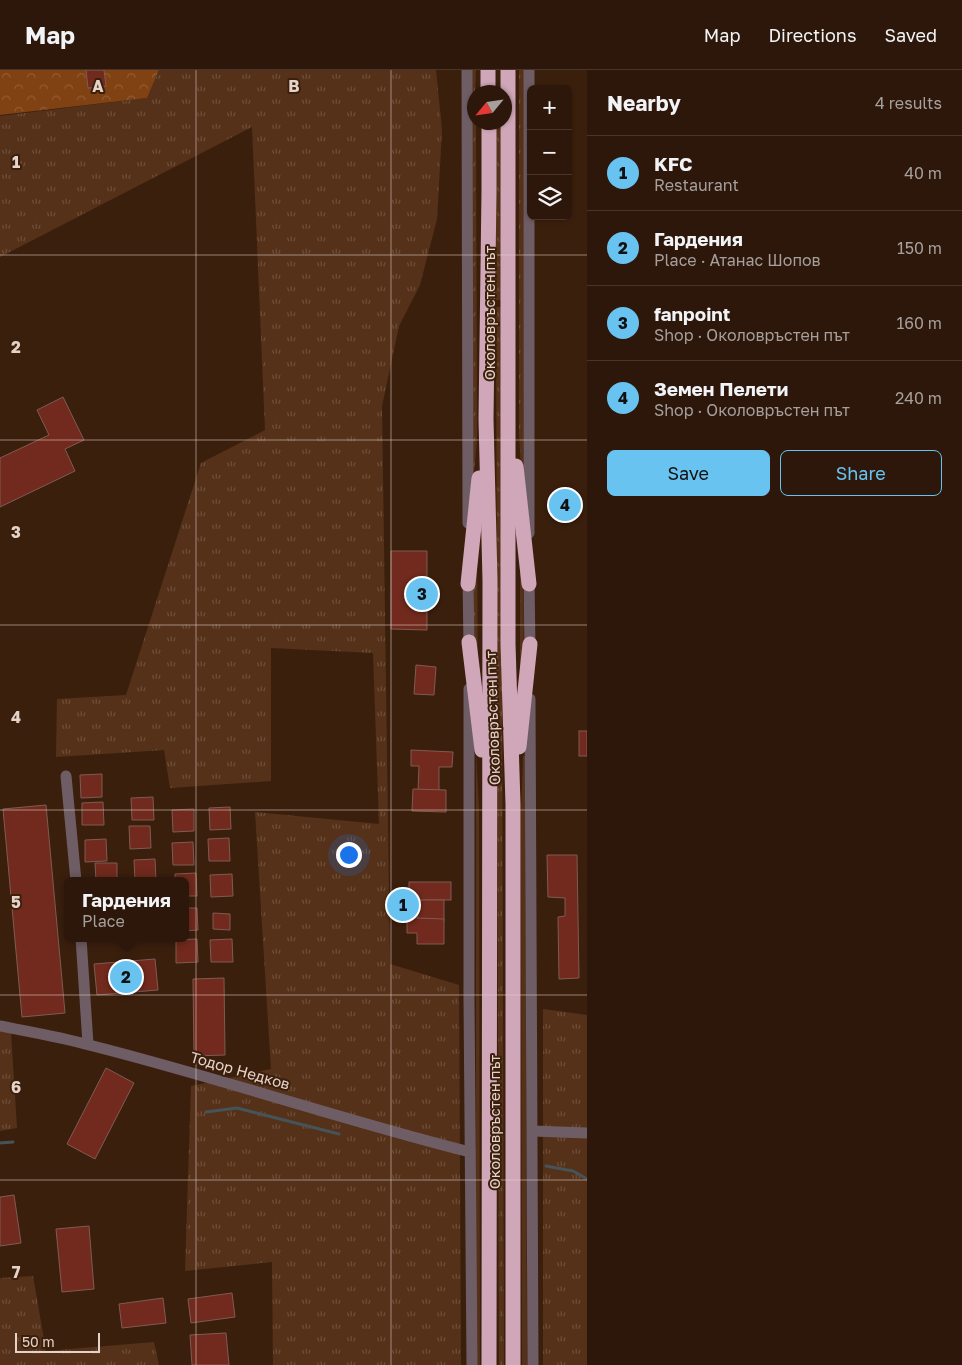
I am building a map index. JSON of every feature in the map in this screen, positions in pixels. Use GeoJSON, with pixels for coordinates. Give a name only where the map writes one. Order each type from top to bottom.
{"type":"FeatureCollection","features":[{"type":"Feature","properties":{"kind":"highway"},"geometry":{"type":"LineString","coordinates":[[488,70],[488,85]]}},
{"type":"Feature","properties":{"kind":"highway","name":"Околовръстен път"},"geometry":{"type":"LineString","coordinates":[[508,70],[508,644],[514,804],[513,1365]]}},
{"type":"Feature","properties":{"kind":"highway","name":"Околовръстен път"},"geometry":{"type":"LineString","coordinates":[[489,130],[486,419],[490,580],[489,1365]]}},
{"type":"Feature","properties":{"kind":"highway"},"geometry":{"type":"LineString","coordinates":[[508,392],[529,584]]}},
{"type":"Feature","properties":{"kind":"highway"},"geometry":{"type":"LineString","coordinates":[[468,584],[486,419]]}},
{"type":"Feature","properties":{"kind":"highway"},"geometry":{"type":"LineString","coordinates":[[469,642],[490,817]]}},
{"type":"Feature","properties":{"kind":"highway"},"geometry":{"type":"LineString","coordinates":[[514,804],[530,644]]}},
{"type":"Feature","properties":{"kind":"street"},"geometry":{"type":"LineString","coordinates":[[467,70],[472,1365]]}},
{"type":"Feature","properties":{"kind":"street"},"geometry":{"type":"LineString","coordinates":[[529,70],[529,584],[533,1365]]}},
{"type":"Feature","properties":{"kind":"street"},"geometry":{"type":"LineString","coordinates":[[66,776],[76,877]]}},
{"type":"Feature","properties":{"kind":"street"},"geometry":{"type":"LineString","coordinates":[[81,942],[88,1044]]}},
{"type":"Feature","properties":{"kind":"street","name":"Тодор Недков"},"geometry":{"type":"LineString","coordinates":[[0,1026],[88,1044],[470,1152]]}},
{"type":"Feature","properties":{"kind":"street"},"geometry":{"type":"LineString","coordinates":[[533,1131],[587,1133]]}},
{"type":"Feature","properties":{"kind":"green space"},"geometry":{"type":"Polygon","coordinates":[[[0,70],[159,70],[147,98],[0,115],[0,70]]]}},
{"type":"Feature","properties":{"kind":"green space"},"geometry":{"type":"Polygon","coordinates":[[[159,70],[436,70],[442,130],[437,219],[420,285],[399,326],[382,406],[390,964],[459,985],[461,1365],[273,1365],[272,1262],[185,1271],[191,1086],[271,1069],[255,812],[379,824],[373,653],[271,648],[271,781],[170,788],[164,750],[56,757],[57,699],[126,695],[201,463],[265,430],[252,127],[0,257],[0,116],[147,98],[159,70]]]}},
{"type":"Feature","properties":{"kind":"green space"},"geometry":{"type":"Polygon","coordinates":[[[472,70],[476,70],[475,85],[472,85],[472,70]]]}},
{"type":"Feature","properties":{"kind":"green space"},"geometry":{"type":"Polygon","coordinates":[[[519,70],[524,70],[523,488],[519,433],[519,70]]]}},
{"type":"Feature","properties":{"kind":"green space"},"geometry":{"type":"Polygon","coordinates":[[[472,130],[476,130],[477,439],[473,486],[472,130]]]}},
{"type":"Feature","properties":{"kind":"green space"},"geometry":{"type":"Polygon","coordinates":[[[495,130],[500,130],[501,300],[496,300],[495,130]]]}},
{"type":"Feature","properties":{"kind":"green space"},"geometry":{"type":"Polygon","coordinates":[[[496,307],[501,307],[504,1365],[499,1365],[496,307]]]}},
{"type":"Feature","properties":{"kind":"green space"},"geometry":{"type":"Polygon","coordinates":[[[520,555],[524,624],[520,693],[520,555]]]}},
{"type":"Feature","properties":{"kind":"green space"},"geometry":{"type":"Polygon","coordinates":[[[477,556],[478,687],[473,605],[477,556]]]}},
{"type":"Feature","properties":{"kind":"green space"},"geometry":{"type":"Polygon","coordinates":[[[476,752],[479,809],[480,1365],[476,1365],[476,752]]]}},
{"type":"Feature","properties":{"kind":"green space"},"geometry":{"type":"Polygon","coordinates":[[[523,756],[525,756],[527,1365],[522,1365],[521,816],[523,756]]]}},
{"type":"Feature","properties":{"kind":"green space"},"geometry":{"type":"Polygon","coordinates":[[[543,1009],[587,1015],[587,1365],[543,1365],[543,1009]]]}},
{"type":"Feature","properties":{"kind":"green space"},"geometry":{"type":"Polygon","coordinates":[[[0,1029],[11,1032],[17,1128],[0,1131],[0,1029]]]}},
{"type":"Feature","properties":{"kind":"green space"},"geometry":{"type":"Polygon","coordinates":[[[33,1276],[46,1351],[154,1342],[159,1365],[0,1365],[0,1278],[33,1276]]]}},
{"type":"Feature","properties":{"kind":"building"},"geometry":{"type":"Polygon","coordinates":[[[86,70],[104,70],[106,86],[88,88],[86,70]]]}},
{"type":"Feature","properties":{"kind":"building"},"geometry":{"type":"Polygon","coordinates":[[[63,397],[84,440],[65,449],[75,471],[0,507],[0,458],[49,435],[37,410],[63,397]]]}},
{"type":"Feature","properties":{"kind":"building"},"geometry":{"type":"Polygon","coordinates":[[[560,498],[569,498],[569,516],[560,516],[560,498]]]}},
{"type":"Feature","properties":{"kind":"building"},"geometry":{"type":"Polygon","coordinates":[[[391,551],[427,551],[427,630],[391,629],[391,551]]]}},
{"type":"Feature","properties":{"kind":"building"},"geometry":{"type":"Polygon","coordinates":[[[416,665],[436,667],[434,695],[414,694],[416,665]]]}},
{"type":"Feature","properties":{"kind":"building"},"geometry":{"type":"Polygon","coordinates":[[[579,731],[587,731],[587,756],[579,756],[579,731]]]}},
{"type":"Feature","properties":{"kind":"building"},"geometry":{"type":"Polygon","coordinates":[[[411,750],[453,752],[452,767],[439,767],[439,792],[418,791],[419,766],[411,766],[411,750]]]}},
{"type":"Feature","properties":{"kind":"building"},"geometry":{"type":"Polygon","coordinates":[[[102,774],[102,797],[81,798],[80,775],[102,774]]]}},
{"type":"Feature","properties":{"kind":"building"},"geometry":{"type":"Polygon","coordinates":[[[413,789],[446,790],[446,812],[412,811],[413,789]]]}},
{"type":"Feature","properties":{"kind":"building"},"geometry":{"type":"Polygon","coordinates":[[[153,797],[154,820],[132,820],[131,798],[153,797]]]}},
{"type":"Feature","properties":{"kind":"building"},"geometry":{"type":"Polygon","coordinates":[[[103,802],[104,825],[82,825],[82,803],[103,802]]]}},
{"type":"Feature","properties":{"kind":"building"},"geometry":{"type":"Polygon","coordinates":[[[46,805],[65,1013],[22,1017],[3,809],[46,805]]]}},
{"type":"Feature","properties":{"kind":"building"},"geometry":{"type":"Polygon","coordinates":[[[230,807],[231,829],[210,830],[209,808],[230,807]]]}},
{"type":"Feature","properties":{"kind":"building"},"geometry":{"type":"Polygon","coordinates":[[[194,809],[194,831],[173,832],[172,810],[194,809]]]}},
{"type":"Feature","properties":{"kind":"building"},"geometry":{"type":"Polygon","coordinates":[[[129,826],[150,826],[151,848],[130,849],[129,826]]]}},
{"type":"Feature","properties":{"kind":"building"},"geometry":{"type":"Polygon","coordinates":[[[229,838],[230,861],[209,861],[208,839],[229,838]]]}},
{"type":"Feature","properties":{"kind":"building"},"geometry":{"type":"Polygon","coordinates":[[[106,839],[107,861],[85,862],[85,840],[106,839]]]}},
{"type":"Feature","properties":{"kind":"building"},"geometry":{"type":"Polygon","coordinates":[[[193,842],[194,865],[173,865],[172,843],[193,842]]]}},
{"type":"Feature","properties":{"kind":"building"},"geometry":{"type":"Polygon","coordinates":[[[547,855],[577,855],[579,978],[559,979],[558,917],[565,916],[565,898],[548,897],[547,855]]]}},
{"type":"Feature","properties":{"kind":"building"},"geometry":{"type":"Polygon","coordinates":[[[155,859],[156,877],[135,877],[134,860],[155,859]]]}},
{"type":"Feature","properties":{"kind":"building"},"geometry":{"type":"Polygon","coordinates":[[[95,863],[117,863],[117,877],[96,877],[95,863]]]}},
{"type":"Feature","properties":{"kind":"building"},"geometry":{"type":"Polygon","coordinates":[[[196,873],[197,896],[189,896],[189,877],[175,877],[175,874],[196,873]]]}},
{"type":"Feature","properties":{"kind":"building"},"geometry":{"type":"Polygon","coordinates":[[[232,874],[233,896],[211,897],[210,875],[232,874]]]}},
{"type":"Feature","properties":{"kind":"building"},"geometry":{"type":"Polygon","coordinates":[[[409,882],[451,882],[451,900],[409,900],[409,882]]]}},
{"type":"Feature","properties":{"kind":"building"},"geometry":{"type":"Polygon","coordinates":[[[394,891],[408,891],[408,908],[395,908],[394,891]]]}},
{"type":"Feature","properties":{"kind":"building"},"geometry":{"type":"Polygon","coordinates":[[[417,900],[444,900],[444,921],[417,920],[417,900]]]}},
{"type":"Feature","properties":{"kind":"building"},"geometry":{"type":"Polygon","coordinates":[[[189,908],[197,908],[198,930],[189,931],[189,908]]]}},
{"type":"Feature","properties":{"kind":"building"},"geometry":{"type":"Polygon","coordinates":[[[407,912],[417,912],[417,918],[444,919],[444,944],[417,944],[417,933],[407,933],[407,912]]]}},
{"type":"Feature","properties":{"kind":"building"},"geometry":{"type":"Polygon","coordinates":[[[213,913],[230,914],[230,930],[213,929],[213,913]]]}},
{"type":"Feature","properties":{"kind":"building"},"geometry":{"type":"Polygon","coordinates":[[[189,939],[197,939],[198,962],[176,963],[176,942],[189,942],[189,939]]]}},
{"type":"Feature","properties":{"kind":"building"},"geometry":{"type":"Polygon","coordinates":[[[232,939],[233,962],[211,962],[210,940],[232,939]]]}},
{"type":"Feature","properties":{"kind":"building"},"geometry":{"type":"Polygon","coordinates":[[[155,959],[158,990],[97,995],[94,964],[155,959]]]}},
{"type":"Feature","properties":{"kind":"building"},"geometry":{"type":"Polygon","coordinates":[[[224,978],[225,1055],[194,1056],[193,979],[224,978]]]}},
{"type":"Feature","properties":{"kind":"building"},"geometry":{"type":"Polygon","coordinates":[[[106,1068],[134,1083],[95,1159],[67,1144],[106,1068]]]}},
{"type":"Feature","properties":{"kind":"building"},"geometry":{"type":"Polygon","coordinates":[[[14,1195],[21,1243],[0,1246],[0,1197],[14,1195]]]}},
{"type":"Feature","properties":{"kind":"building"},"geometry":{"type":"Polygon","coordinates":[[[89,1226],[94,1289],[62,1292],[56,1229],[89,1226]]]}},
{"type":"Feature","properties":{"kind":"building"},"geometry":{"type":"Polygon","coordinates":[[[232,1293],[235,1317],[191,1323],[188,1299],[232,1293]]]}},
{"type":"Feature","properties":{"kind":"building"},"geometry":{"type":"Polygon","coordinates":[[[163,1298],[166,1323],[122,1328],[119,1304],[163,1298]]]}},
{"type":"Feature","properties":{"kind":"building"},"geometry":{"type":"Polygon","coordinates":[[[226,1333],[229,1365],[192,1365],[190,1335],[226,1333]]]}},
{"type":"Feature","properties":{"kind":"waterway"},"geometry":{"type":"LineString","coordinates":[[206,1112],[237,1108],[339,1134]]}},
{"type":"Feature","properties":{"kind":"waterway"},"geometry":{"type":"LineString","coordinates":[[0,1143],[13,1142]]}},
{"type":"Feature","properties":{"kind":"waterway"},"geometry":{"type":"LineString","coordinates":[[546,1166],[573,1171],[587,1179]]}},
{"type":"Feature","properties":{"kind":"place","name":"Земен Пелети"},"geometry":{"type":"Point","coordinates":[565,505]}},
{"type":"Feature","properties":{"kind":"place","name":"fanpoint"},"geometry":{"type":"Point","coordinates":[422,594]}},
{"type":"Feature","properties":{"kind":"place","name":"KFC"},"geometry":{"type":"Point","coordinates":[403,905]}},
{"type":"Feature","properties":{"kind":"place","name":"Гардения"},"geometry":{"type":"Point","coordinates":[126,977]}}]}
